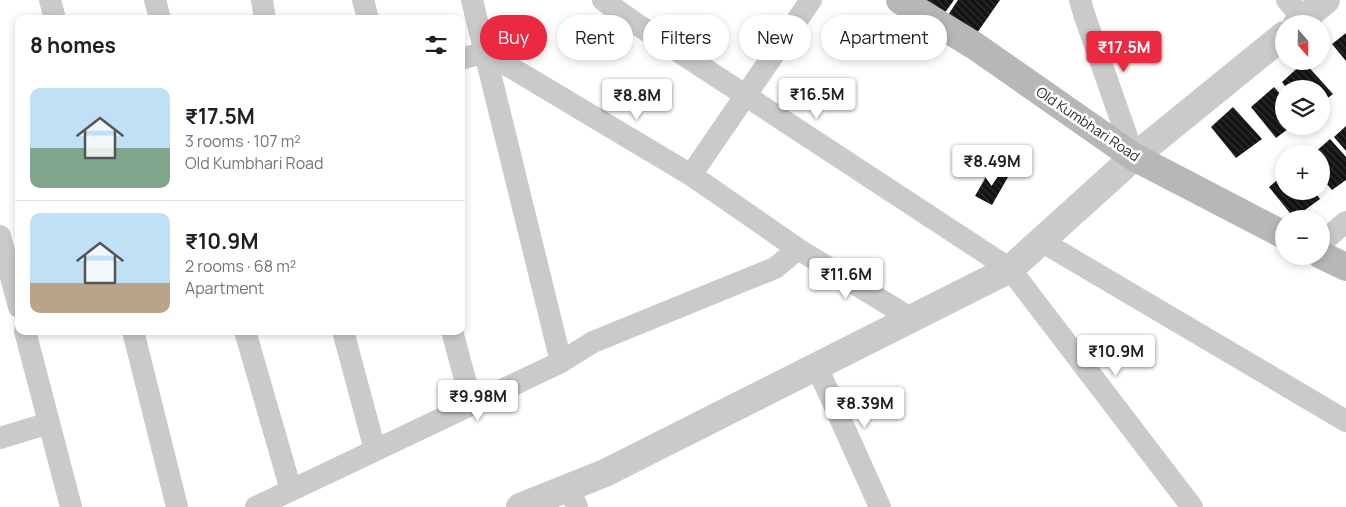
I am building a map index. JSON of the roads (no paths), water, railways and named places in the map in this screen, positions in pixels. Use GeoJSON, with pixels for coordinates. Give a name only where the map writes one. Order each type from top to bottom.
{"type":"FeatureCollection","features":[{"type":"Feature","properties":{"kind":"main road","name":"Old Kumbhari Road"},"geometry":{"type":"LineString","coordinates":[[900,0],[975,46],[1134,157],[1275,230]]}},
{"type":"Feature","properties":{"kind":"main road"},"geometry":{"type":"LineString","coordinates":[[1330,260],[1346,268]]}},
{"type":"Feature","properties":{"kind":"street"},"geometry":{"type":"LineString","coordinates":[[50,0],[54,15]]}},
{"type":"Feature","properties":{"kind":"street"},"geometry":{"type":"LineString","coordinates":[[155,0],[159,15]]}},
{"type":"Feature","properties":{"kind":"street"},"geometry":{"type":"LineString","coordinates":[[262,0],[265,15]]}},
{"type":"Feature","properties":{"kind":"street"},"geometry":{"type":"LineString","coordinates":[[363,0],[367,15]]}},
{"type":"Feature","properties":{"kind":"street"},"geometry":{"type":"LineString","coordinates":[[472,0],[480,32]]}},
{"type":"Feature","properties":{"kind":"street"},"geometry":{"type":"LineString","coordinates":[[603,0],[635,24],[1010,269],[1192,507]]}},
{"type":"Feature","properties":{"kind":"street"},"geometry":{"type":"LineString","coordinates":[[691,175],[811,0]]}},
{"type":"Feature","properties":{"kind":"street"},"geometry":{"type":"LineString","coordinates":[[1080,0],[1134,157]]}},
{"type":"Feature","properties":{"kind":"street"},"geometry":{"type":"LineString","coordinates":[[1300,15],[1326,0]]}},
{"type":"Feature","properties":{"kind":"street"},"geometry":{"type":"LineString","coordinates":[[520,507],[573,497],[605,473],[1010,269],[1134,157],[1275,35]]}},
{"type":"Feature","properties":{"kind":"street"},"geometry":{"type":"LineString","coordinates":[[465,58],[480,53]]}},
{"type":"Feature","properties":{"kind":"street"},"geometry":{"type":"LineString","coordinates":[[487,60],[561,362]]}},
{"type":"Feature","properties":{"kind":"street"},"geometry":{"type":"LineString","coordinates":[[498,60],[691,175],[798,249],[912,318]]}},
{"type":"Feature","properties":{"kind":"street"},"geometry":{"type":"LineString","coordinates":[[1330,235],[1346,222]]}},
{"type":"Feature","properties":{"kind":"street"},"geometry":{"type":"LineString","coordinates":[[0,236],[15,292]]}},
{"type":"Feature","properties":{"kind":"street"},"geometry":{"type":"LineString","coordinates":[[1041,241],[1346,421]]}},
{"type":"Feature","properties":{"kind":"street"},"geometry":{"type":"LineString","coordinates":[[256,507],[561,362],[593,342],[775,268],[798,249]]}},
{"type":"Feature","properties":{"kind":"street"},"geometry":{"type":"LineString","coordinates":[[26,335],[71,507]]}},
{"type":"Feature","properties":{"kind":"street"},"geometry":{"type":"LineString","coordinates":[[134,335],[176,507]]}},
{"type":"Feature","properties":{"kind":"street"},"geometry":{"type":"LineString","coordinates":[[246,335],[291,490]]}},
{"type":"Feature","properties":{"kind":"street"},"geometry":{"type":"LineString","coordinates":[[344,335],[375,450]]}},
{"type":"Feature","properties":{"kind":"street"},"geometry":{"type":"LineString","coordinates":[[453,335],[472,405]]}},
{"type":"Feature","properties":{"kind":"street"},"geometry":{"type":"LineString","coordinates":[[817,367],[880,507]]}},
{"type":"Feature","properties":{"kind":"street"},"geometry":{"type":"LineString","coordinates":[[0,438],[49,422]]}}]}
